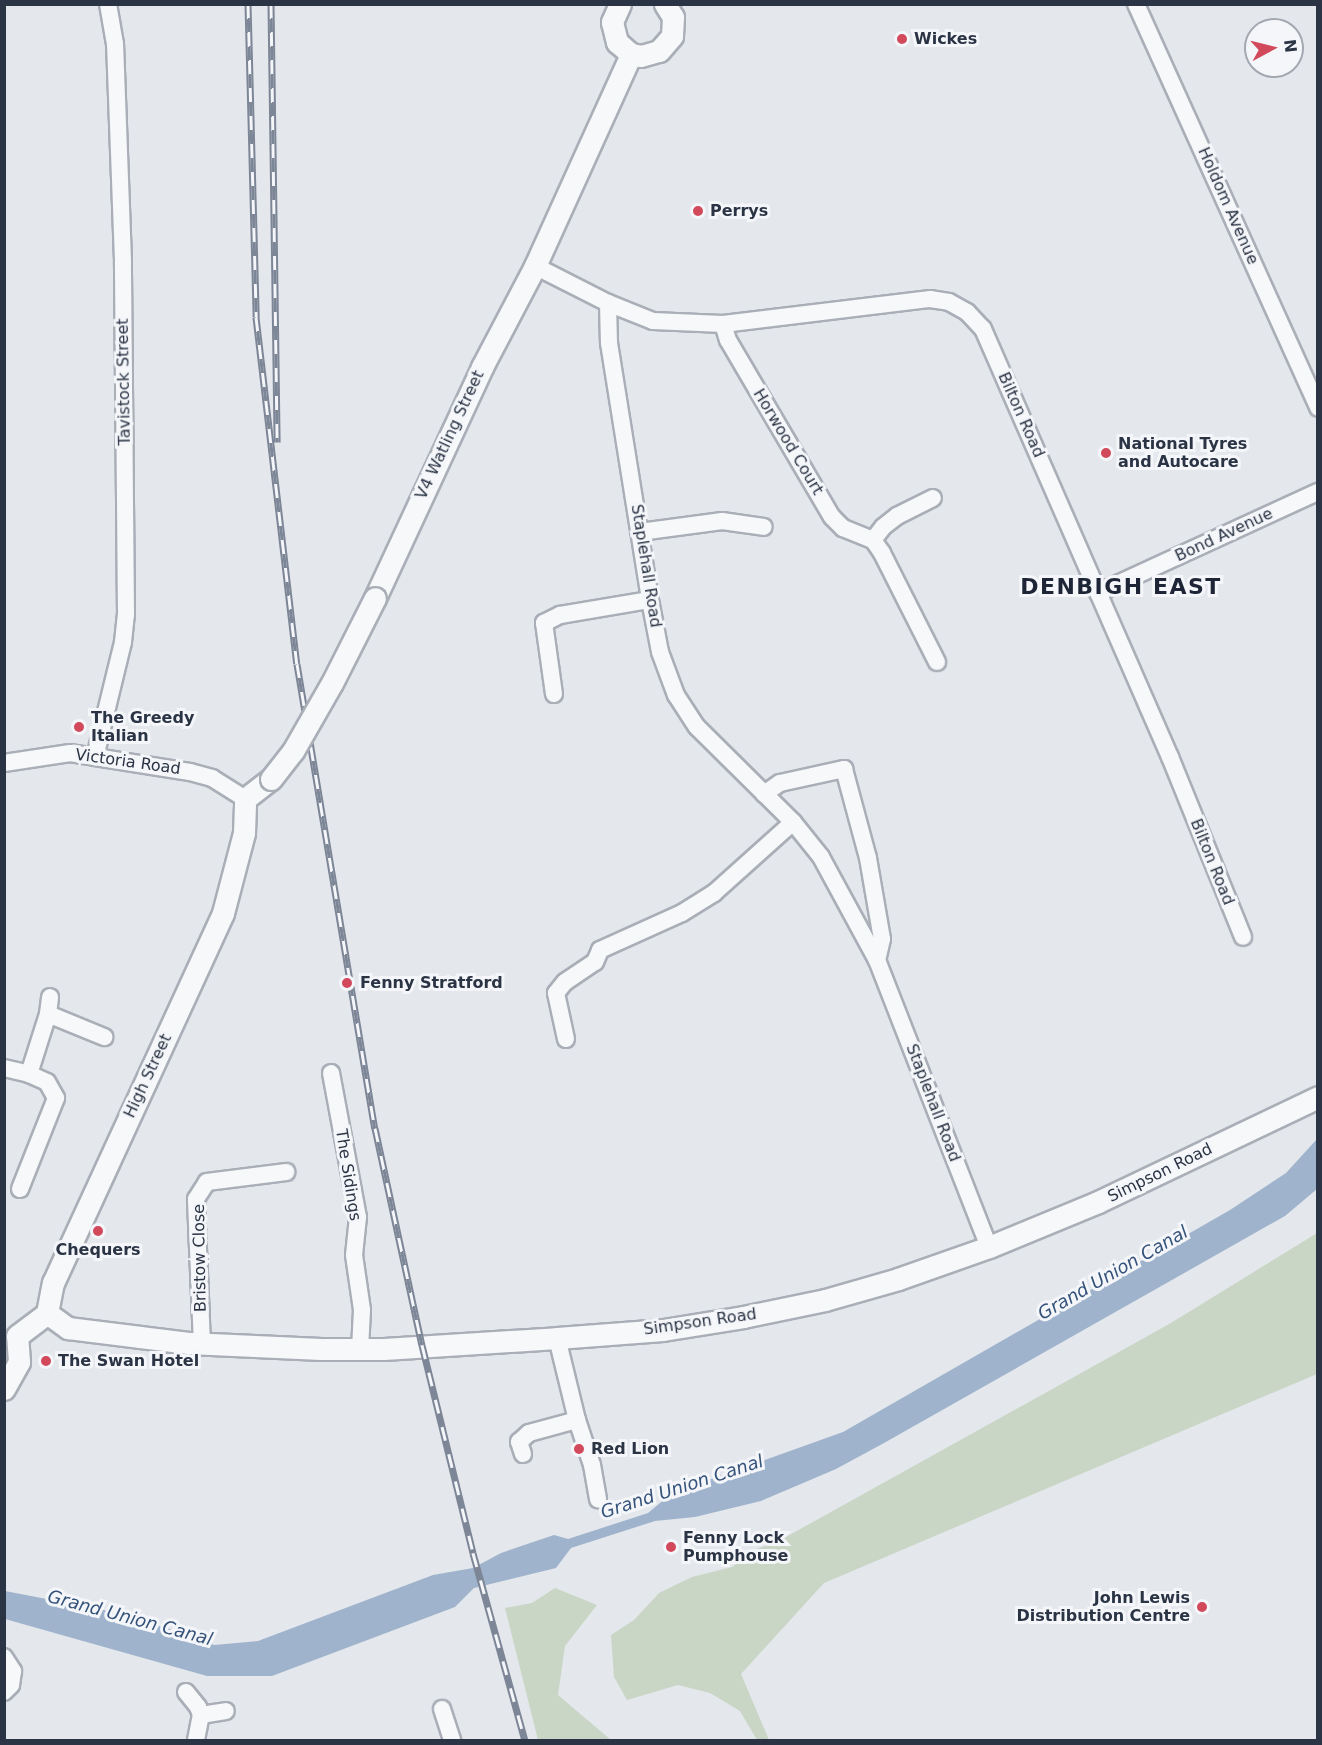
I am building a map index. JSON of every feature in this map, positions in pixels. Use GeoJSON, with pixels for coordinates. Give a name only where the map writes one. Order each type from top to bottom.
{"type":"FeatureCollection","features":[{"type":"Feature","properties":{"kind":"street","name":"Tavistock Street"},"geometry":{"type":"LineString","coordinates":[[95,757],[123,642],[126,615],[123,261],[115,44],[108,4]]}},
{"type":"Feature","properties":{"kind":"street"},"geometry":{"type":"LineString","coordinates":[[620,4],[612,22],[616,42],[631,54],[650,55],[667,45],[674,27],[668,6]]}},
{"type":"Feature","properties":{"kind":"street","name":"Holdom Avenue"},"geometry":{"type":"LineString","coordinates":[[1136,4],[1317,408]]}},
{"type":"Feature","properties":{"kind":"street","name":"V4 Watling Street"},"geometry":{"type":"LineString","coordinates":[[246,799],[271,779],[293,751],[327,693],[375,598],[482,367],[535,266],[631,54]]}},
{"type":"Feature","properties":{"kind":"street","name":"Bilton Road"},"geometry":{"type":"LineString","coordinates":[[535,266],[608,303],[653,321],[723,324],[930,299],[949,302],[967,312],[983,329],[1170,757],[1243,937]]}},
{"type":"Feature","properties":{"kind":"street","name":"Staplehall Road"},"geometry":{"type":"LineString","coordinates":[[608,303],[609,343],[650,600],[660,652],[676,695],[697,727],[793,822],[821,857],[877,960],[989,1247]]}},
{"type":"Feature","properties":{"kind":"street","name":"Horwood Court"},"geometry":{"type":"LineString","coordinates":[[723,324],[728,340],[832,516],[843,528],[873,540]]}},
{"type":"Feature","properties":{"kind":"street","name":"Bond Avenue"},"geometry":{"type":"LineString","coordinates":[[1098,592],[1317,492]]}},
{"type":"Feature","properties":{"kind":"street"},"geometry":{"type":"LineString","coordinates":[[933,498],[897,516],[882,527],[873,540],[882,553],[938,662]]}},
{"type":"Feature","properties":{"kind":"street"},"geometry":{"type":"LineString","coordinates":[[640,532],[722,521],[764,527]]}},
{"type":"Feature","properties":{"kind":"street"},"geometry":{"type":"LineString","coordinates":[[554,694],[544,623],[560,615],[650,600]]}},
{"type":"Feature","properties":{"kind":"street","name":"Victoria Road"},"geometry":{"type":"LineString","coordinates":[[4,763],[70,753],[190,772],[212,778],[246,799]]}},
{"type":"Feature","properties":{"kind":"street","name":"Staplehall Road"},"geometry":{"type":"LineString","coordinates":[[764,794],[780,783],[844,769],[868,858],[882,939],[877,960]]}},
{"type":"Feature","properties":{"kind":"street","name":"High Street"},"geometry":{"type":"LineString","coordinates":[[47,1313],[53,1283],[223,914],[244,833],[246,799]]}},
{"type":"Feature","properties":{"kind":"street"},"geometry":{"type":"LineString","coordinates":[[566,1039],[556,993],[565,982],[595,962],[600,950],[682,913],[714,893],[793,822]]}},
{"type":"Feature","properties":{"kind":"street"},"geometry":{"type":"LineString","coordinates":[[29,1074],[48,1014],[50,997]]}},
{"type":"Feature","properties":{"kind":"street"},"geometry":{"type":"LineString","coordinates":[[48,1014],[104,1037]]}},
{"type":"Feature","properties":{"kind":"street"},"geometry":{"type":"LineString","coordinates":[[4,1068],[29,1074],[47,1082],[56,1098],[20,1190]]}},
{"type":"Feature","properties":{"kind":"street","name":"The Sidings"},"geometry":{"type":"LineString","coordinates":[[331,1073],[358,1217],[354,1256],[362,1310],[360,1350]]}},
{"type":"Feature","properties":{"kind":"street","name":"Simpson Road"},"geometry":{"type":"LineString","coordinates":[[47,1313],[68,1328],[202,1344],[360,1350],[663,1330],[789,1307],[898,1279],[989,1247],[1098,1202],[1317,1097]]}},
{"type":"Feature","properties":{"kind":"street","name":"Bristow Close"},"geometry":{"type":"LineString","coordinates":[[202,1344],[196,1199],[207,1182],[286,1172]]}},
{"type":"Feature","properties":{"kind":"street"},"geometry":{"type":"LineString","coordinates":[[4,1389],[19,1362],[11,1334],[47,1313]]}},
{"type":"Feature","properties":{"kind":"street"},"geometry":{"type":"LineString","coordinates":[[557,1338],[577,1420],[592,1465],[598,1499]]}},
{"type":"Feature","properties":{"kind":"street"},"geometry":{"type":"LineString","coordinates":[[523,1454],[519,1442],[530,1433],[577,1420]]}},
{"type":"Feature","properties":{"kind":"street"},"geometry":{"type":"LineString","coordinates":[[4,1657],[13,1671],[11,1685],[4,1692]]}},
{"type":"Feature","properties":{"kind":"street"},"geometry":{"type":"LineString","coordinates":[[186,1692],[198,1707],[201,1715],[196,1740]]}},
{"type":"Feature","properties":{"kind":"street"},"geometry":{"type":"LineString","coordinates":[[442,1709],[452,1740]]}},
{"type":"Feature","properties":{"kind":"street"},"geometry":{"type":"LineString","coordinates":[[201,1715],[226,1711]]}},
{"type":"Feature","properties":{"kind":"green space"},"geometry":{"type":"Polygon","coordinates":[[[1317,1233],[1317,1374],[824,1583],[741,1674],[769,1740],[757,1740],[740,1711],[710,1693],[678,1685],[627,1700],[614,1677],[611,1635],[634,1620],[659,1593],[692,1577],[732,1567],[756,1549],[777,1542],[1171,1323],[1317,1233]]]}},
{"type":"Feature","properties":{"kind":"green space"},"geometry":{"type":"Polygon","coordinates":[[[555,1588],[597,1605],[565,1646],[558,1695],[611,1740],[538,1740],[505,1608],[532,1603],[555,1588]]]}},
{"type":"Feature","properties":{"kind":"water","name":"Grand Union Canal"},"geometry":{"type":"Polygon","coordinates":[[[1317,1139],[1317,1189],[1285,1216],[884,1443],[836,1469],[761,1501],[695,1517],[655,1521],[571,1548],[556,1568],[474,1588],[455,1607],[272,1676],[207,1676],[5,1619],[5,1591],[104,1610],[187,1634],[214,1645],[258,1641],[433,1575],[473,1568],[501,1553],[554,1535],[568,1539],[648,1513],[672,1493],[843,1432],[1230,1210],[1286,1173],[1317,1139]]]}},
{"type":"Feature","properties":{"kind":"railway"},"geometry":{"type":"LineString","coordinates":[[248,4],[256,317],[297,664],[375,1128],[422,1345],[473,1553],[525,1740]]}},
{"type":"Feature","properties":{"kind":"railway"},"geometry":{"type":"LineString","coordinates":[[271,4],[277,442]]}},
{"type":"Feature","properties":{"kind":"place","name":"Wickes"},"geometry":{"type":"Point","coordinates":[902,39]}},
{"type":"Feature","properties":{"kind":"place","name":"Perrys"},"geometry":{"type":"Point","coordinates":[698,211]}},
{"type":"Feature","properties":{"kind":"place","name":"National Tyres and Autocare"},"geometry":{"type":"Point","coordinates":[1106,453]}},
{"type":"Feature","properties":{"kind":"place","name":"The Greedy Italian"},"geometry":{"type":"Point","coordinates":[79,727]}},
{"type":"Feature","properties":{"kind":"place","name":"Fenny Stratford"},"geometry":{"type":"Point","coordinates":[347,983]}},
{"type":"Feature","properties":{"kind":"place","name":"Chequers"},"geometry":{"type":"Point","coordinates":[98,1231]}},
{"type":"Feature","properties":{"kind":"place","name":"The Swan Hotel"},"geometry":{"type":"Point","coordinates":[46,1361]}},
{"type":"Feature","properties":{"kind":"place","name":"Red Lion"},"geometry":{"type":"Point","coordinates":[579,1449]}},
{"type":"Feature","properties":{"kind":"place","name":"Fenny Lock Pumphouse"},"geometry":{"type":"Point","coordinates":[671,1547]}},
{"type":"Feature","properties":{"kind":"place","name":"John Lewis Distribution Centre"},"geometry":{"type":"Point","coordinates":[1202,1607]}},
{"type":"Feature","properties":{"kind":"district","name":"DENBIGH EAST"},"geometry":{"type":"Point","coordinates":[1121,587]}}]}
